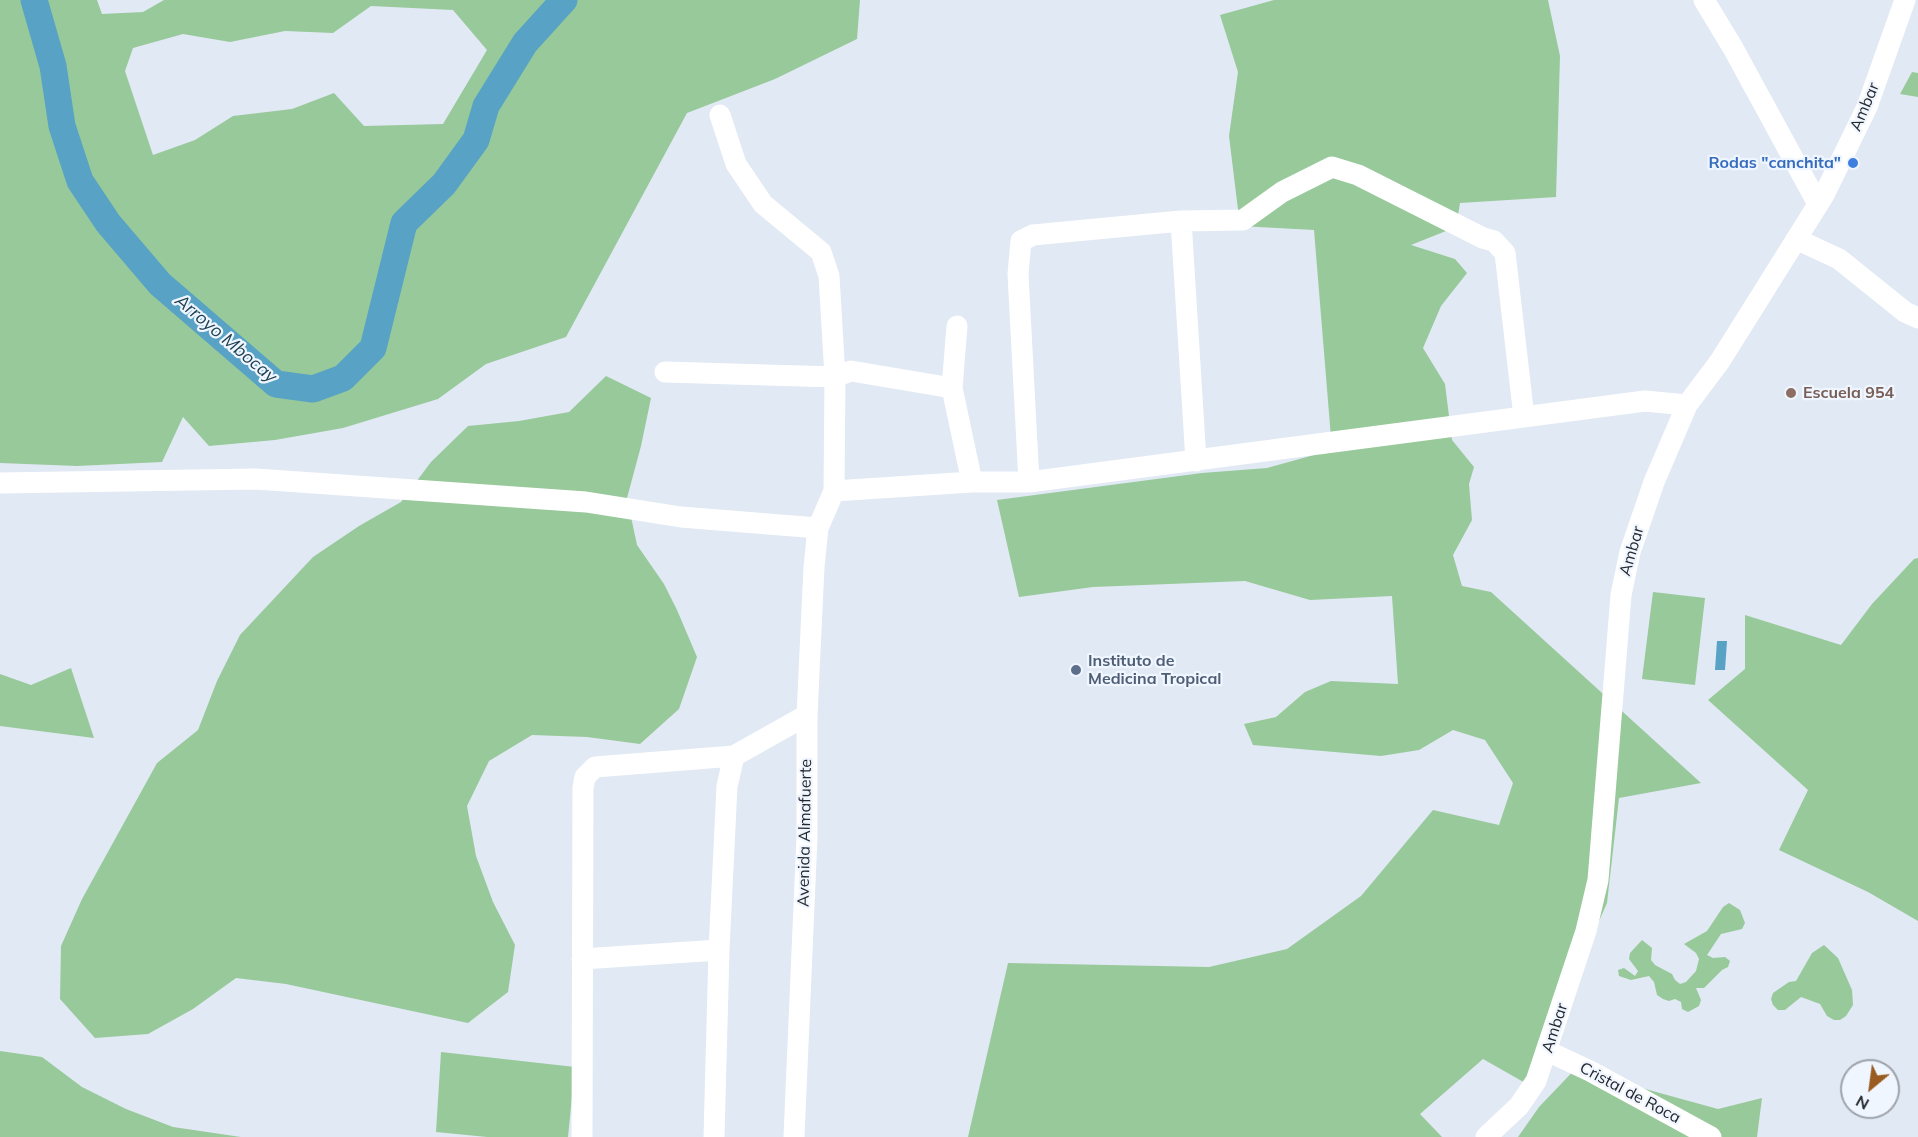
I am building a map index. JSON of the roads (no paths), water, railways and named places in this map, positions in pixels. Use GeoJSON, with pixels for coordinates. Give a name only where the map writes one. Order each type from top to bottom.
{"type":"FeatureCollection","features":[{"type":"Feature","properties":{"kind":"street"},"geometry":{"type":"LineString","coordinates":[[1704,0],[1733,48],[1818,204]]}},
{"type":"Feature","properties":{"kind":"street","name":"Ambar"},"geometry":{"type":"LineString","coordinates":[[1486,1137],[1519,1106],[1536,1081],[1587,931],[1598,880],[1621,595],[1630,552],[1654,482],[1687,405],[1720,361],[1818,204],[1868,107],[1905,0]]}},
{"type":"Feature","properties":{"kind":"street"},"geometry":{"type":"LineString","coordinates":[[0,483],[256,479],[586,502],[681,517],[818,528],[834,491],[835,377],[829,276],[821,252],[763,204],[736,164],[720,115]]}},
{"type":"Feature","properties":{"kind":"street"},"geometry":{"type":"LineString","coordinates":[[1029,482],[1018,274],[1020,241],[1033,235],[1181,221],[1243,220],[1282,192],[1332,166],[1358,175],[1483,238],[1494,241],[1504,253],[1524,417]]}},
{"type":"Feature","properties":{"kind":"street"},"geometry":{"type":"LineString","coordinates":[[1181,221],[1196,460]]}},
{"type":"Feature","properties":{"kind":"street"},"geometry":{"type":"LineString","coordinates":[[1796,239],[1839,259],[1905,312],[1918,318]]}},
{"type":"Feature","properties":{"kind":"street"},"geometry":{"type":"LineString","coordinates":[[957,326],[952,388],[972,482]]}},
{"type":"Feature","properties":{"kind":"street"},"geometry":{"type":"LineString","coordinates":[[665,372],[835,377],[851,371],[952,388]]}},
{"type":"Feature","properties":{"kind":"street"},"geometry":{"type":"LineString","coordinates":[[834,491],[972,482],[1029,482],[1645,401],[1687,405]]}},
{"type":"Feature","properties":{"kind":"street","name":"Avenida Almafuerte"},"geometry":{"type":"LineString","coordinates":[[794,1137],[807,836],[807,715],[818,528]]}},
{"type":"Feature","properties":{"kind":"street"},"geometry":{"type":"LineString","coordinates":[[582,1137],[583,788],[585,777],[595,767],[734,756],[807,715]]}},
{"type":"Feature","properties":{"kind":"street"},"geometry":{"type":"LineString","coordinates":[[714,1137],[719,950],[727,786],[734,756]]}},
{"type":"Feature","properties":{"kind":"street"},"geometry":{"type":"LineString","coordinates":[[582,959],[719,950]]}},
{"type":"Feature","properties":{"kind":"street","name":"Cristal de Roca"},"geometry":{"type":"LineString","coordinates":[[1547,1051],[1590,1071],[1711,1137]]}},
{"type":"Feature","properties":{"kind":"water"},"geometry":{"type":"Polygon","coordinates":[[[1717,641],[1727,641],[1725,670],[1715,670],[1717,641]]]}},
{"type":"Feature","properties":{"kind":"waterway","name":"Arroyo Mbocay"},"geometry":{"type":"LineString","coordinates":[[34,0],[53,66],[62,126],[80,181],[108,223],[160,284],[276,384],[313,389],[343,378],[373,348],[404,223],[444,184],[476,140],[486,106],[525,43],[564,0]]}},
{"type":"Feature","properties":{"kind":"place","name":"Rodas \"canchita\""},"geometry":{"type":"Point","coordinates":[1853,163]}},
{"type":"Feature","properties":{"kind":"place","name":"Escuela 954"},"geometry":{"type":"Point","coordinates":[1791,393]}},
{"type":"Feature","properties":{"kind":"place","name":"Instituto de Medicina Tropical"},"geometry":{"type":"Point","coordinates":[1076,670]}}]}
